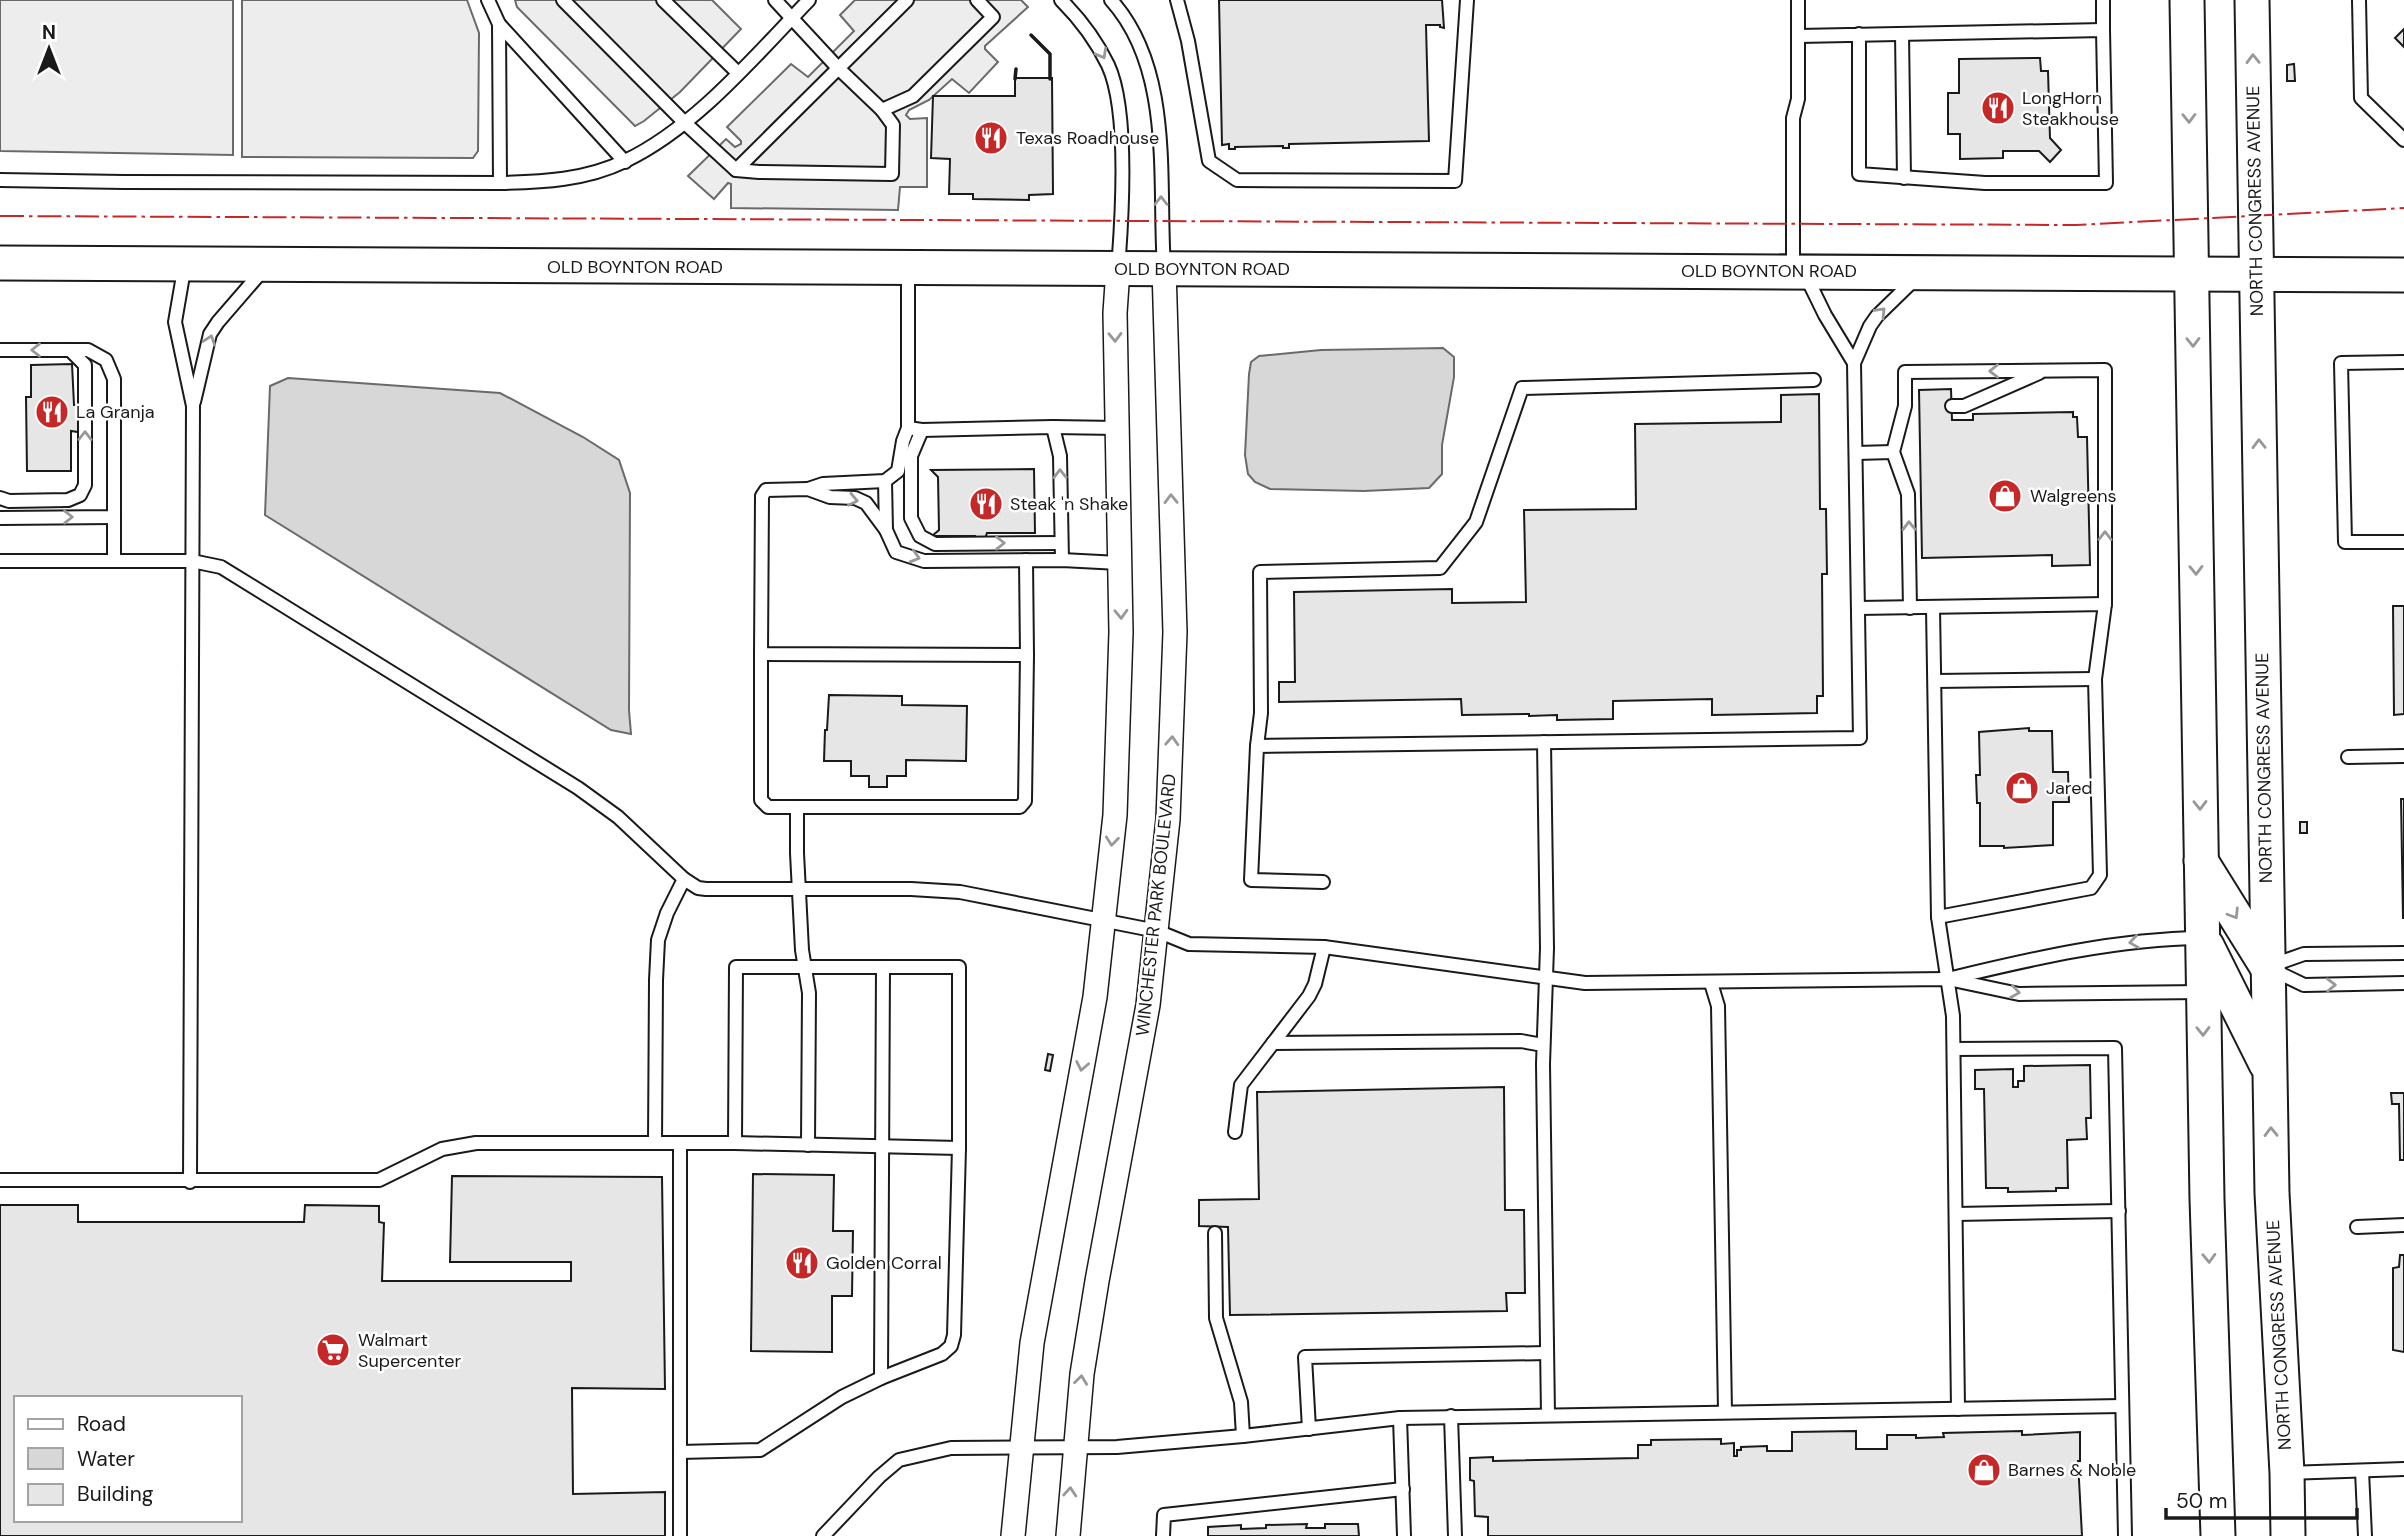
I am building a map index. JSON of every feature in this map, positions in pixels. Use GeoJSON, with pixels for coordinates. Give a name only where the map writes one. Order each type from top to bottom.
{"type":"FeatureCollection","features":[{"type":"Feature","properties":{"kind":"main road"},"geometry":{"type":"LineString","coordinates":[[2187,0],[2207,1199],[2218,1536]]}},
{"type":"Feature","properties":{"kind":"main road","name":"NORTH CONGRESS AVENUE"},"geometry":{"type":"LineString","coordinates":[[2252,0],[2269,1071],[2288,1536]]}},
{"type":"Feature","properties":{"kind":"main road","name":"OLD BOYNTON ROAD"},"geometry":{"type":"LineString","coordinates":[[0,263],[2404,275]]}},
{"type":"Feature","properties":{"kind":"main road"},"geometry":{"type":"LineString","coordinates":[[2201,861],[2267,967]]}},
{"type":"Feature","properties":{"kind":"main road"},"geometry":{"type":"LineString","coordinates":[[2202,938],[2269,1071]]}},
{"type":"Feature","properties":{"kind":"street"},"geometry":{"type":"LineString","coordinates":[[1013,1536],[1020,1447],[1039,1298],[1095,998],[1115,815],[1121,632],[1115,313],[1118,269]]}},
{"type":"Feature","properties":{"kind":"street","name":"WINCHESTER PARK BOULEVARD"},"geometry":{"type":"LineString","coordinates":[[1068,1536],[1082,1374],[1094,1294],[1148,1005],[1168,819],[1175,632],[1164,269]]}},
{"type":"Feature","properties":{"kind":"lane"},"geometry":{"type":"LineString","coordinates":[[488,0],[499,24],[625,162]]}},
{"type":"Feature","properties":{"kind":"lane"},"geometry":{"type":"LineString","coordinates":[[563,0],[685,123],[736,170],[892,174],[893,125],[882,110],[838,68],[775,0]]}},
{"type":"Feature","properties":{"kind":"lane"},"geometry":{"type":"LineString","coordinates":[[663,0],[738,73]]}},
{"type":"Feature","properties":{"kind":"lane"},"geometry":{"type":"LineString","coordinates":[[0,180],[500,183],[558,180],[591,173],[625,162],[685,123],[809,0]]}},
{"type":"Feature","properties":{"kind":"lane"},"geometry":{"type":"LineString","coordinates":[[736,170],[907,0]]}},
{"type":"Feature","properties":{"kind":"lane"},"geometry":{"type":"LineString","coordinates":[[882,110],[913,96],[993,17],[977,0]]}},
{"type":"Feature","properties":{"kind":"lane"},"geometry":{"type":"LineString","coordinates":[[1061,0],[1096,43],[1109,67],[1118,96],[1122,224],[1118,269]]}},
{"type":"Feature","properties":{"kind":"lane"},"geometry":{"type":"LineString","coordinates":[[1111,0],[1136,39],[1149,71],[1156,104],[1161,148],[1164,269]]}},
{"type":"Feature","properties":{"kind":"lane"},"geometry":{"type":"LineString","coordinates":[[1177,0],[1188,41],[1209,161],[1237,180],[1455,181],[1467,0]]}},
{"type":"Feature","properties":{"kind":"lane"},"geometry":{"type":"LineString","coordinates":[[1798,0],[1798,99],[1793,118],[1798,272],[1854,363]]}},
{"type":"Feature","properties":{"kind":"lane"},"geometry":{"type":"LineString","coordinates":[[1859,34],[1859,174],[1985,183],[2106,183],[2103,0]]}},
{"type":"Feature","properties":{"kind":"lane"},"geometry":{"type":"LineString","coordinates":[[2359,0],[2361,98],[2404,140]]}},
{"type":"Feature","properties":{"kind":"lane"},"geometry":{"type":"LineString","coordinates":[[499,24],[500,183]]}},
{"type":"Feature","properties":{"kind":"lane"},"geometry":{"type":"LineString","coordinates":[[1799,36],[2103,30]]}},
{"type":"Feature","properties":{"kind":"lane"},"geometry":{"type":"LineString","coordinates":[[1902,34],[1904,178]]}},
{"type":"Feature","properties":{"kind":"lane"},"geometry":{"type":"LineString","coordinates":[[185,264],[175,322],[193,406],[190,1182]]}},
{"type":"Feature","properties":{"kind":"lane"},"geometry":{"type":"LineString","coordinates":[[193,406],[210,334],[268,265]]}},
{"type":"Feature","properties":{"kind":"lane"},"geometry":{"type":"LineString","coordinates":[[908,269],[908,428],[898,471],[885,481],[823,484],[807,489],[772,489],[765,491],[762,496],[761,800],[768,807],[1020,807],[1025,801],[1026,560]]}},
{"type":"Feature","properties":{"kind":"lane"},"geometry":{"type":"LineString","coordinates":[[1257,746],[1860,738],[1854,363],[1877,316],[1922,272]]}},
{"type":"Feature","properties":{"kind":"lane"},"geometry":{"type":"LineString","coordinates":[[0,350],[88,350],[106,360],[114,379],[114,561]]}},
{"type":"Feature","properties":{"kind":"lane"},"geometry":{"type":"LineString","coordinates":[[0,498],[9,501],[68,500],[80,495],[85,485],[85,365],[70,350]]}},
{"type":"Feature","properties":{"kind":"lane"},"geometry":{"type":"LineString","coordinates":[[2404,362],[2341,363],[2345,542],[2404,541]]}},
{"type":"Feature","properties":{"kind":"lane"},"geometry":{"type":"LineString","coordinates":[[1952,406],[1964,406],[2046,370]]}},
{"type":"Feature","properties":{"kind":"lane"},"geometry":{"type":"LineString","coordinates":[[1910,608],[1908,494],[1893,452],[1905,406],[1905,372],[2105,370],[2105,604],[2095,678],[2100,875],[2091,888],[1938,917]]}},
{"type":"Feature","properties":{"kind":"lane"},"geometry":{"type":"LineString","coordinates":[[1323,882],[1251,880],[1261,713],[1260,572],[1440,568],[1476,522],[1522,388],[1814,380]]}},
{"type":"Feature","properties":{"kind":"lane"},"geometry":{"type":"LineString","coordinates":[[1905,406],[1919,406]]}},
{"type":"Feature","properties":{"kind":"lane"},"geometry":{"type":"LineString","coordinates":[[1053,427],[1060,456],[1062,560]]}},
{"type":"Feature","properties":{"kind":"lane"},"geometry":{"type":"LineString","coordinates":[[908,428],[1116,428]]}},
{"type":"Feature","properties":{"kind":"lane"},"geometry":{"type":"LineString","coordinates":[[922,430],[911,456],[911,518],[920,536],[935,544],[1061,543]]}},
{"type":"Feature","properties":{"kind":"lane"},"geometry":{"type":"LineString","coordinates":[[1856,453],[1893,452]]}},
{"type":"Feature","properties":{"kind":"lane"},"geometry":{"type":"LineString","coordinates":[[885,481],[886,530]]}},
{"type":"Feature","properties":{"kind":"lane"},"geometry":{"type":"LineString","coordinates":[[807,489],[830,497],[855,498],[866,503],[886,530],[896,552],[924,561],[1062,560],[1119,563]]}},
{"type":"Feature","properties":{"kind":"lane"},"geometry":{"type":"LineString","coordinates":[[0,517],[114,517]]}},
{"type":"Feature","properties":{"kind":"lane"},"geometry":{"type":"LineString","coordinates":[[0,561],[192,561],[221,567],[578,788],[618,817],[698,888],[911,889],[960,892],[1157,931],[1189,944],[1324,947],[1585,983],[1948,979],[2069,951],[2162,938],[2202,938]]}},
{"type":"Feature","properties":{"kind":"lane"},"geometry":{"type":"LineString","coordinates":[[1858,608],[2105,604]]}},
{"type":"Feature","properties":{"kind":"lane"},"geometry":{"type":"LineString","coordinates":[[1934,608],[1938,917],[1953,1016],[1954,1049],[1958,1409]]}},
{"type":"Feature","properties":{"kind":"lane"},"geometry":{"type":"LineString","coordinates":[[761,654],[1027,655]]}},
{"type":"Feature","properties":{"kind":"lane"},"geometry":{"type":"LineString","coordinates":[[1935,681],[2095,678]]}},
{"type":"Feature","properties":{"kind":"lane"},"geometry":{"type":"LineString","coordinates":[[1544,742],[1547,948],[1543,1045],[1548,1415]]}},
{"type":"Feature","properties":{"kind":"lane"},"geometry":{"type":"LineString","coordinates":[[2348,757],[2404,757]]}},
{"type":"Feature","properties":{"kind":"lane"},"geometry":{"type":"LineString","coordinates":[[797,807],[799,888],[809,993],[808,1145]]}},
{"type":"Feature","properties":{"kind":"lane"},"geometry":{"type":"LineString","coordinates":[[655,1143],[658,940],[667,913],[684,878]]}},
{"type":"Feature","properties":{"kind":"lane"},"geometry":{"type":"LineString","coordinates":[[1235,1132],[1241,1085],[1309,996],[1315,984],[1324,947]]}},
{"type":"Feature","properties":{"kind":"lane"},"geometry":{"type":"LineString","coordinates":[[2267,967],[2304,954],[2404,953]]}},
{"type":"Feature","properties":{"kind":"lane"},"geometry":{"type":"LineString","coordinates":[[680,1452],[760,1450],[842,1397],[942,1354],[951,1346],[954,1335],[959,1148],[959,967],[737,967],[735,1143]]}},
{"type":"Feature","properties":{"kind":"lane"},"geometry":{"type":"LineString","coordinates":[[881,1378],[883,967]]}},
{"type":"Feature","properties":{"kind":"lane"},"geometry":{"type":"LineString","coordinates":[[2267,967],[2304,985],[2404,983]]}},
{"type":"Feature","properties":{"kind":"lane"},"geometry":{"type":"LineString","coordinates":[[1948,979],[2020,994],[2203,992]]}},
{"type":"Feature","properties":{"kind":"lane"},"geometry":{"type":"LineString","coordinates":[[1711,983],[1718,1006],[1725,1411]]}},
{"type":"Feature","properties":{"kind":"lane"},"geometry":{"type":"LineString","coordinates":[[1273,1043],[1521,1041],[1543,1045]]}},
{"type":"Feature","properties":{"kind":"lane"},"geometry":{"type":"LineString","coordinates":[[1954,1049],[2115,1048],[2125,1536]]}},
{"type":"Feature","properties":{"kind":"lane"},"geometry":{"type":"LineString","coordinates":[[0,1180],[379,1180],[442,1149],[476,1143],[735,1143],[959,1148]]}},
{"type":"Feature","properties":{"kind":"lane"},"geometry":{"type":"LineString","coordinates":[[680,1143],[680,1536]]}},
{"type":"Feature","properties":{"kind":"lane"},"geometry":{"type":"LineString","coordinates":[[1956,1214],[2119,1211]]}},
{"type":"Feature","properties":{"kind":"lane"},"geometry":{"type":"LineString","coordinates":[[2357,1227],[2404,1225]]}},
{"type":"Feature","properties":{"kind":"lane"},"geometry":{"type":"LineString","coordinates":[[1215,1233],[1216,1318],[1241,1402],[1242,1436]]}},
{"type":"Feature","properties":{"kind":"lane"},"geometry":{"type":"LineString","coordinates":[[1309,1429],[1305,1357],[1547,1353]]}},
{"type":"Feature","properties":{"kind":"lane"},"geometry":{"type":"LineString","coordinates":[[823,1536],[879,1477],[899,1460],[951,1448],[1117,1447],[1399,1418],[1451,1416],[2122,1406]]}},
{"type":"Feature","properties":{"kind":"lane"},"geometry":{"type":"LineString","coordinates":[[1451,1416],[1455,1536]]}},
{"type":"Feature","properties":{"kind":"lane"},"geometry":{"type":"LineString","coordinates":[[1399,1418],[1404,1536]]}},
{"type":"Feature","properties":{"kind":"lane"},"geometry":{"type":"LineString","coordinates":[[2287,1473],[2404,1469]]}},
{"type":"Feature","properties":{"kind":"lane"},"geometry":{"type":"LineString","coordinates":[[2362,1471],[2365,1536]]}},
{"type":"Feature","properties":{"kind":"lane"},"geometry":{"type":"LineString","coordinates":[[1163,1536],[1164,1515],[1403,1489]]}},
{"type":"Feature","properties":{"kind":"shaded area"},"geometry":{"type":"Polygon","coordinates":[[[0,0],[233,0],[233,155],[0,151],[0,0]]]}},
{"type":"Feature","properties":{"kind":"shaded area"},"geometry":{"type":"Polygon","coordinates":[[[242,0],[467,0],[479,33],[478,151],[473,158],[242,157],[242,0]]]}},
{"type":"Feature","properties":{"kind":"shaded area"},"geometry":{"type":"Polygon","coordinates":[[[515,0],[712,0],[741,29],[680,92],[635,126],[517,7],[515,0]]]}},
{"type":"Feature","properties":{"kind":"shaded area"},"geometry":{"type":"Polygon","coordinates":[[[855,0],[1021,0],[1028,7],[985,46],[998,62],[969,93],[952,79],[929,100],[909,110],[906,115],[910,119],[927,118],[927,187],[900,187],[898,210],[731,208],[731,184],[728,183],[714,199],[688,176],[726,139],[735,147],[741,144],[727,127],[791,64],[808,77],[854,31],[840,15],[855,0]]]}},
{"type":"Feature","properties":{"kind":"water"},"geometry":{"type":"Polygon","coordinates":[[[1443,348],[1454,357],[1454,377],[1442,445],[1442,474],[1429,488],[1364,491],[1270,489],[1255,482],[1248,474],[1245,455],[1249,374],[1251,362],[1259,356],[1321,350],[1443,348]]]}},
{"type":"Feature","properties":{"kind":"water"},"geometry":{"type":"Polygon","coordinates":[[[288,378],[500,393],[583,437],[619,460],[630,493],[631,734],[611,730],[265,515],[270,386],[288,378]]]}},
{"type":"Feature","properties":{"kind":"building"},"geometry":{"type":"Polygon","coordinates":[[[1219,0],[1442,0],[1444,28],[1440,25],[1426,25],[1429,141],[1289,144],[1289,148],[1229,149],[1229,144],[1222,145],[1219,0]]]}},
{"type":"Feature","properties":{"kind":"building"},"geometry":{"type":"Polygon","coordinates":[[[2404,29],[2404,47],[2395,38],[2404,29]]]}},
{"type":"Feature","properties":{"kind":"building","name":"LongHorn Steakhouse"},"geometry":{"type":"Polygon","coordinates":[[[2040,58],[2041,71],[2048,71],[2050,138],[2061,150],[2050,162],[2039,151],[2003,151],[2003,158],[1960,159],[1960,134],[1948,134],[1948,93],[1959,93],[1959,59],[2040,58]]]}},
{"type":"Feature","properties":{"kind":"building"},"geometry":{"type":"Polygon","coordinates":[[[2294,64],[2295,81],[2287,81],[2287,65],[2294,64]]]}},
{"type":"Feature","properties":{"kind":"building","name":"Texas Roadhouse"},"geometry":{"type":"Polygon","coordinates":[[[1015,78],[1052,78],[1053,194],[1029,195],[1029,200],[973,199],[973,194],[949,194],[950,159],[931,158],[933,96],[1015,96],[1015,78]]]}},
{"type":"Feature","properties":{"kind":"building","name":"La Granja"},"geometry":{"type":"Polygon","coordinates":[[[72,364],[74,405],[78,405],[78,432],[71,431],[71,471],[27,471],[26,397],[31,397],[31,365],[72,364]]]}},
{"type":"Feature","properties":{"kind":"building","name":"Walgreens"},"geometry":{"type":"Polygon","coordinates":[[[1951,389],[1952,420],[1973,420],[1973,414],[2073,412],[2073,417],[2077,417],[2078,437],[2087,437],[2090,565],[2052,566],[2052,555],[1922,558],[1919,390],[1951,389]]]}},
{"type":"Feature","properties":{"kind":"building"},"geometry":{"type":"Polygon","coordinates":[[[1819,394],[1820,509],[1826,509],[1827,574],[1822,574],[1823,696],[1817,696],[1817,713],[1712,715],[1712,699],[1613,701],[1613,719],[1557,720],[1557,715],[1462,715],[1461,699],[1279,702],[1279,682],[1295,682],[1294,592],[1452,589],[1452,603],[1526,602],[1524,510],[1636,509],[1635,424],[1781,422],[1781,395],[1819,394]]]}},
{"type":"Feature","properties":{"kind":"building","name":"Steak 'n Shake"},"geometry":{"type":"Polygon","coordinates":[[[1034,469],[1035,533],[987,533],[985,539],[975,539],[975,536],[932,536],[939,530],[938,477],[931,470],[1034,469]]]}},
{"type":"Feature","properties":{"kind":"building"},"geometry":{"type":"Polygon","coordinates":[[[2393,606],[2404,606],[2404,714],[2394,715],[2393,606]]]}},
{"type":"Feature","properties":{"kind":"building"},"geometry":{"type":"Polygon","coordinates":[[[829,695],[902,696],[902,705],[967,706],[966,761],[906,760],[906,776],[887,776],[887,787],[869,787],[869,776],[851,776],[851,761],[824,761],[829,695]]]}},
{"type":"Feature","properties":{"kind":"building","name":"Jared"},"geometry":{"type":"Polygon","coordinates":[[[2029,728],[2029,731],[2052,731],[2053,772],[2068,772],[2069,802],[2053,802],[2053,845],[2004,848],[1980,846],[1980,803],[1977,803],[1976,775],[1980,775],[1979,732],[2029,728]]]}},
{"type":"Feature","properties":{"kind":"building"},"geometry":{"type":"Polygon","coordinates":[[[2401,799],[2404,799],[2404,918],[2403,918],[2401,799]]]}},
{"type":"Feature","properties":{"kind":"building"},"geometry":{"type":"Polygon","coordinates":[[[2300,822],[2307,822],[2307,833],[2300,833],[2300,822]]]}},
{"type":"Feature","properties":{"kind":"building"},"geometry":{"type":"Polygon","coordinates":[[[1048,1054],[1053,1055],[1050,1071],[1045,1070],[1048,1054]]]}},
{"type":"Feature","properties":{"kind":"building"},"geometry":{"type":"Polygon","coordinates":[[[2090,1065],[2091,1118],[2086,1118],[2087,1139],[2067,1140],[2068,1188],[2056,1188],[2056,1191],[2008,1192],[2008,1188],[1986,1188],[1984,1089],[1975,1089],[1975,1070],[2013,1069],[2013,1087],[2018,1087],[2018,1081],[2024,1081],[2024,1066],[2090,1065]]]}},
{"type":"Feature","properties":{"kind":"building"},"geometry":{"type":"Polygon","coordinates":[[[1504,1087],[1505,1210],[1524,1210],[1525,1293],[1506,1293],[1507,1311],[1230,1315],[1228,1227],[1199,1226],[1199,1200],[1259,1199],[1257,1092],[1504,1087]]]}},
{"type":"Feature","properties":{"kind":"building"},"geometry":{"type":"Polygon","coordinates":[[[2391,1093],[2404,1093],[2404,1160],[2400,1160],[2399,1104],[2392,1104],[2391,1093]]]}},
{"type":"Feature","properties":{"kind":"building","name":"Golden Corral"},"geometry":{"type":"Polygon","coordinates":[[[753,1174],[834,1175],[833,1231],[853,1231],[852,1296],[832,1296],[832,1352],[751,1351],[753,1174]]]}},
{"type":"Feature","properties":{"kind":"building","name":"Walmart Supercenter"},"geometry":{"type":"Polygon","coordinates":[[[452,1176],[662,1177],[665,1389],[572,1388],[573,1494],[665,1492],[665,1536],[0,1536],[0,1205],[78,1205],[78,1222],[304,1222],[305,1205],[379,1206],[379,1222],[384,1223],[382,1281],[571,1281],[571,1262],[450,1262],[452,1176]]]}},
{"type":"Feature","properties":{"kind":"building"},"geometry":{"type":"Polygon","coordinates":[[[2400,1255],[2404,1255],[2404,1352],[2393,1350],[2393,1268],[2399,1267],[2400,1255]]]}},
{"type":"Feature","properties":{"kind":"building"},"geometry":{"type":"Polygon","coordinates":[[[1856,1431],[1856,1449],[1887,1449],[1887,1435],[1916,1435],[1916,1438],[1944,1437],[1943,1433],[2022,1431],[2022,1435],[2080,1432],[2078,1461],[2082,1536],[1488,1536],[1488,1517],[1475,1516],[1470,1458],[1493,1457],[1493,1461],[1638,1458],[1638,1445],[1651,1445],[1651,1440],[1721,1439],[1721,1444],[1734,1443],[1734,1456],[1737,1456],[1737,1450],[1741,1450],[1741,1447],[1767,1446],[1767,1451],[1792,1451],[1792,1432],[1856,1431]]]}},
{"type":"Feature","properties":{"kind":"building"},"geometry":{"type":"Polygon","coordinates":[[[1307,1524],[1306,1528],[1325,1528],[1325,1524],[1358,1524],[1359,1536],[1208,1536],[1208,1527],[1241,1525],[1241,1529],[1266,1528],[1266,1525],[1307,1524]]]}},
{"type":"Feature","properties":{"kind":"wall"},"geometry":{"type":"LineString","coordinates":[[1031,35],[1050,54],[1050,79]]}},
{"type":"Feature","properties":{"kind":"wall"},"geometry":{"type":"LineString","coordinates":[[1015,79],[1016,69]]}},
{"type":"Feature","properties":{"kind":"power"},"geometry":{"type":"LineString","coordinates":[[0,216],[2076,225],[2404,208]]}},
{"type":"Feature","properties":{"kind":"place","name":"LongHorn Steakhouse"},"geometry":{"type":"Point","coordinates":[1998,108]}},
{"type":"Feature","properties":{"kind":"place","name":"Texas Roadhouse"},"geometry":{"type":"Point","coordinates":[991,138]}},
{"type":"Feature","properties":{"kind":"place","name":"La Granja"},"geometry":{"type":"Point","coordinates":[52,412]}},
{"type":"Feature","properties":{"kind":"place","name":"Walgreens"},"geometry":{"type":"Point","coordinates":[2005,496]}},
{"type":"Feature","properties":{"kind":"place","name":"Steak 'n Shake"},"geometry":{"type":"Point","coordinates":[986,504]}},
{"type":"Feature","properties":{"kind":"place","name":"Jared"},"geometry":{"type":"Point","coordinates":[2022,788]}},
{"type":"Feature","properties":{"kind":"place","name":"Golden Corral"},"geometry":{"type":"Point","coordinates":[802,1263]}},
{"type":"Feature","properties":{"kind":"place","name":"Walmart Supercenter"},"geometry":{"type":"Point","coordinates":[333,1350]}},
{"type":"Feature","properties":{"kind":"place","name":"Barnes & Noble"},"geometry":{"type":"Point","coordinates":[1984,1470]}}]}
